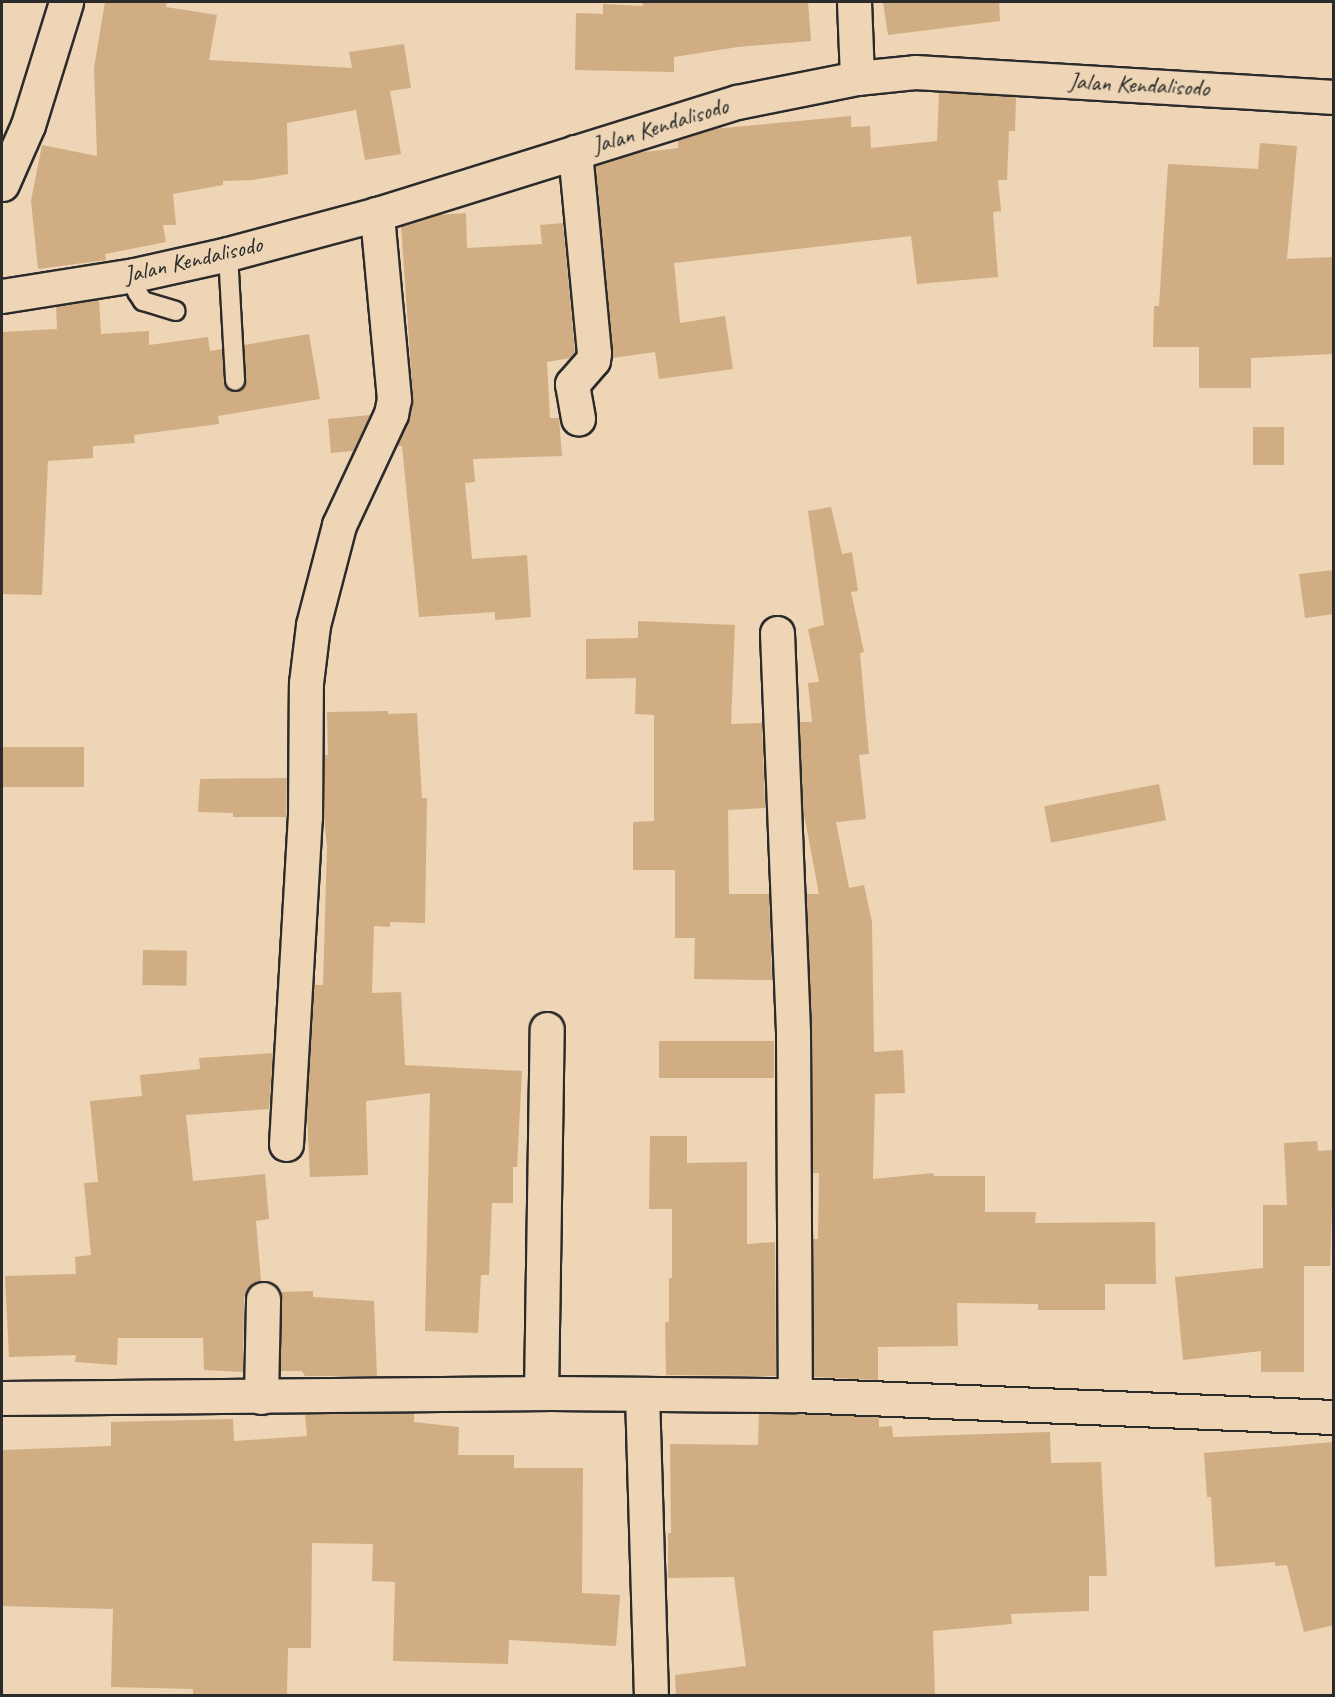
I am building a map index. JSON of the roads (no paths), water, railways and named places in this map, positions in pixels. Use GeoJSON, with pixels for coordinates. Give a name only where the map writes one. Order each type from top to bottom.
{"type":"FeatureCollection","features":[{"type":"Feature","properties":{"kind":"street"},"geometry":{"type":"LineString","coordinates":[[2,184],[28,125],[66,2]]}},
{"type":"Feature","properties":{"kind":"street"},"geometry":{"type":"LineString","coordinates":[[854,2],[857,78]]}},
{"type":"Feature","properties":{"kind":"street","name":"Jalan Kendalisodo"},"geometry":{"type":"LineString","coordinates":[[2,296],[134,275],[228,254],[377,214],[737,102],[857,78],[915,72],[1334,97]]}},
{"type":"Feature","properties":{"kind":"street"},"geometry":{"type":"LineString","coordinates":[[575,152],[594,353],[593,360],[572,384],[578,418]]}},
{"type":"Feature","properties":{"kind":"street"},"geometry":{"type":"LineString","coordinates":[[286,1144],[305,817],[306,683],[313,626],[339,525],[391,414],[394,399],[377,214]]}},
{"type":"Feature","properties":{"kind":"street"},"geometry":{"type":"LineString","coordinates":[[777,633],[793,1034],[795,1395]]}},
{"type":"Feature","properties":{"kind":"street"},"geometry":{"type":"LineString","coordinates":[[541,1393],[547,1029]]}},
{"type":"Feature","properties":{"kind":"street"},"geometry":{"type":"LineString","coordinates":[[261,1397],[263,1299]]}},
{"type":"Feature","properties":{"kind":"street"},"geometry":{"type":"LineString","coordinates":[[2,1398],[541,1393],[795,1395],[1334,1418]]}},
{"type":"Feature","properties":{"kind":"street"},"geometry":{"type":"LineString","coordinates":[[642,1394],[651,1695]]}},
{"type":"Feature","properties":{"kind":"lane"},"geometry":{"type":"LineString","coordinates":[[228,254],[235,381]]}},
{"type":"Feature","properties":{"kind":"lane"},"geometry":{"type":"LineString","coordinates":[[134,275],[137,292],[143,300],[175,311]]}}]}
